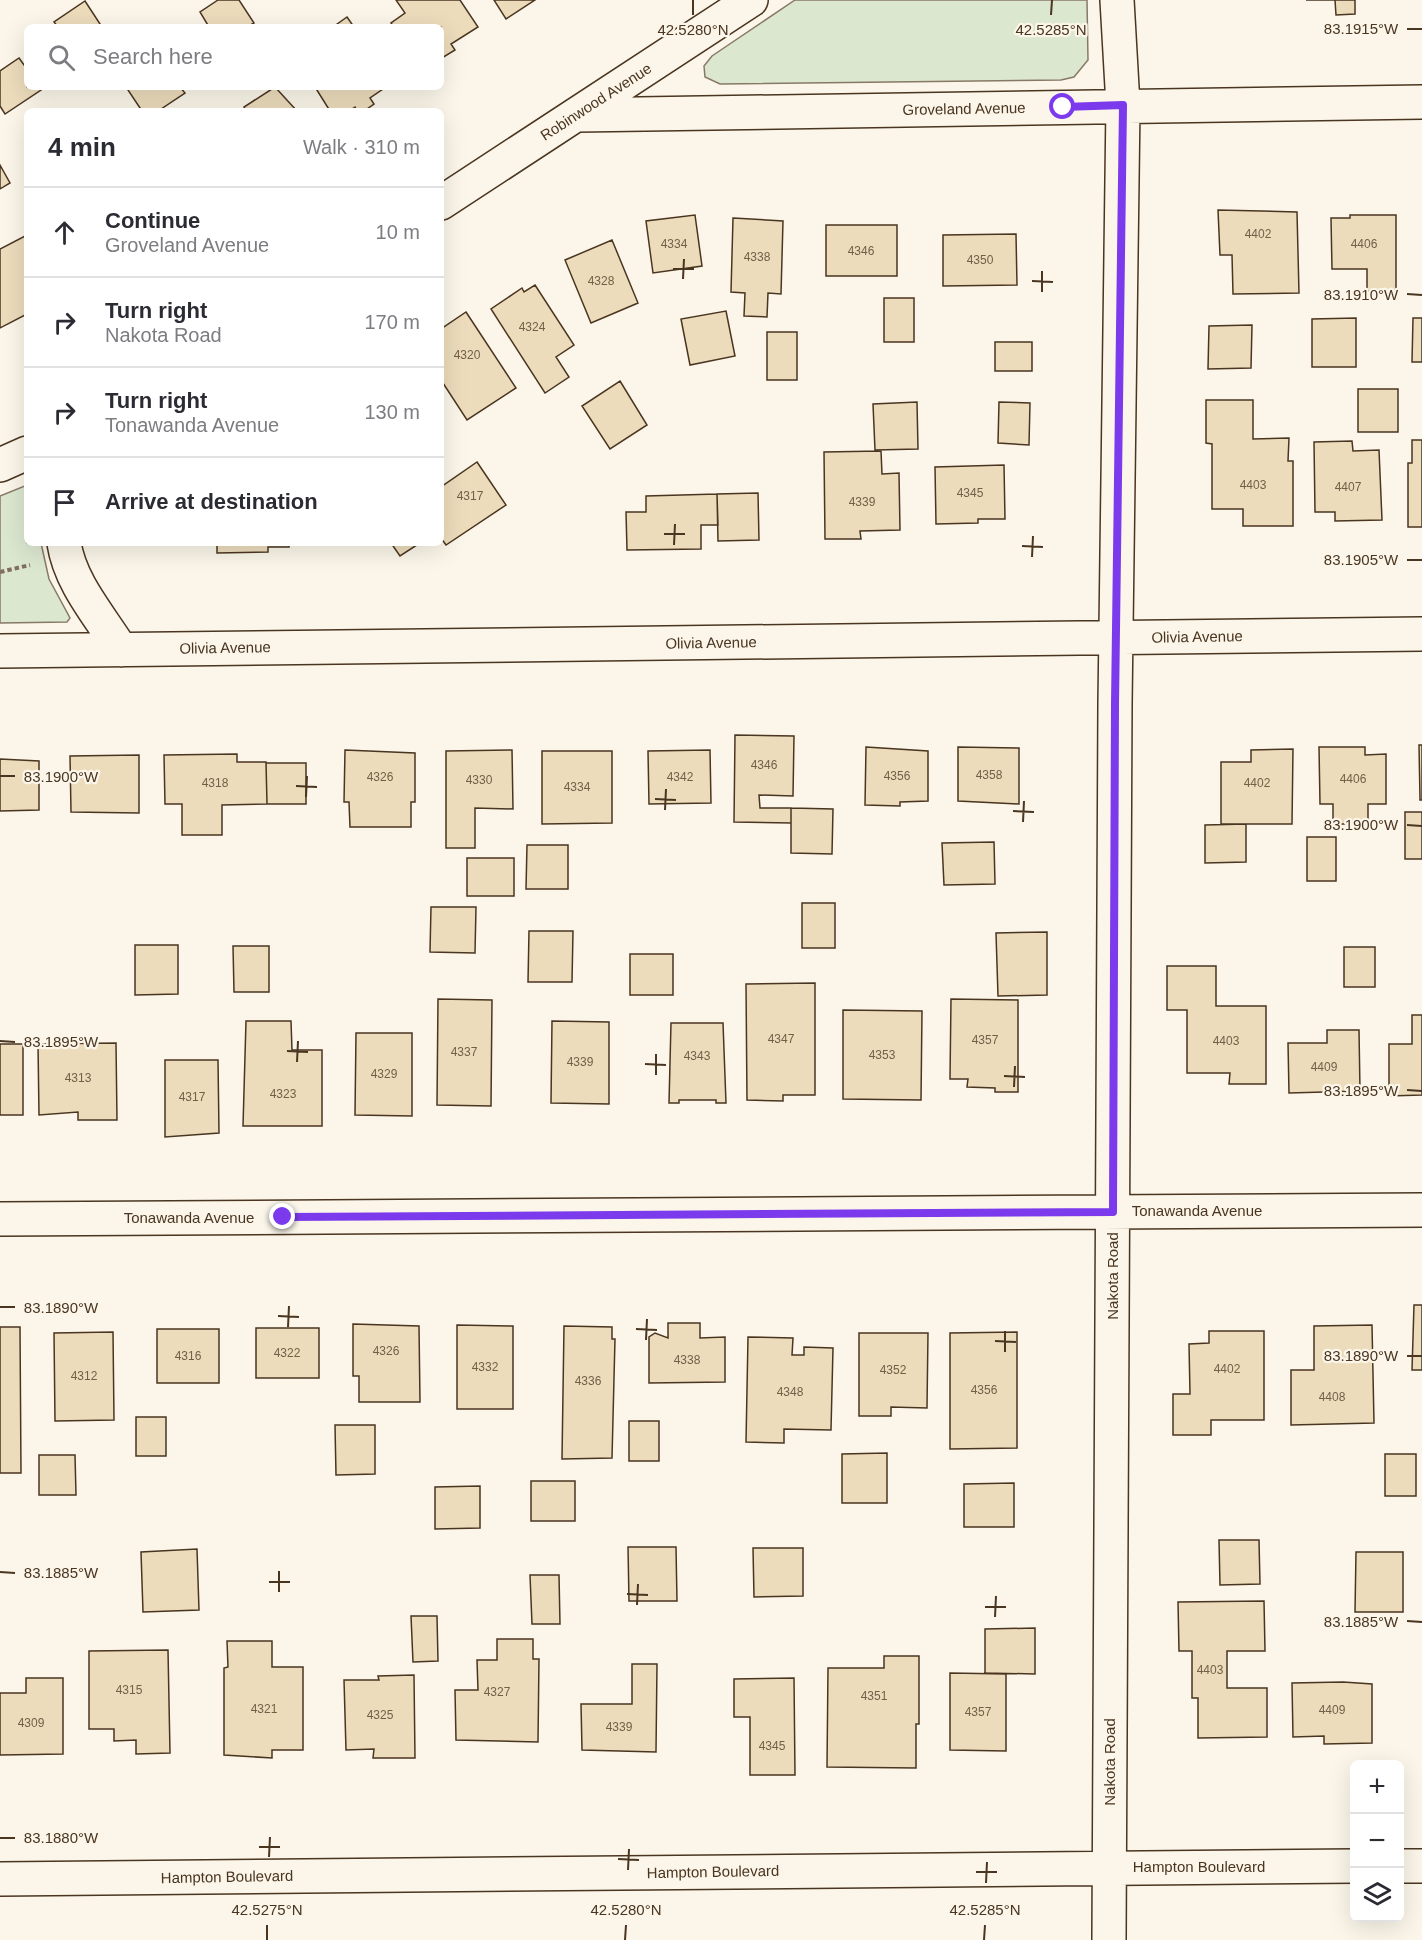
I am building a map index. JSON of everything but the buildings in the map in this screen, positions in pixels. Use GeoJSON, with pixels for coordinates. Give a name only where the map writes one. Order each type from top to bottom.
{"type":"FeatureCollection","features":[{"type":"Feature","properties":{"kind":"street","name":"Robinwood Avenue"},"geometry":{"type":"LineString","coordinates":[[444,200],[751,0]]}},
{"type":"Feature","properties":{"kind":"street","name":"Nakota Road"},"geometry":{"type":"LineString","coordinates":[[1109,1940],[1116,638],[1123,105],[1117,0]]}},
{"type":"Feature","properties":{"kind":"street","name":"Groveland Avenue"},"geometry":{"type":"LineString","coordinates":[[577,115],[1422,102]]}},
{"type":"Feature","properties":{"kind":"street"},"geometry":{"type":"LineString","coordinates":[[0,465],[24,454]]}},
{"type":"Feature","properties":{"kind":"street"},"geometry":{"type":"LineString","coordinates":[[64,546],[66,558],[77,583],[121,650]]}},
{"type":"Feature","properties":{"kind":"street","name":"Olivia Avenue"},"geometry":{"type":"LineString","coordinates":[[0,651],[1422,634]]}},
{"type":"Feature","properties":{"kind":"street","name":"Tonawanda Avenue"},"geometry":{"type":"LineString","coordinates":[[0,1219],[1422,1210]]}},
{"type":"Feature","properties":{"kind":"street","name":"Hampton Boulevard"},"geometry":{"type":"LineString","coordinates":[[0,1879],[1350,1866]]}},
{"type":"Feature","properties":{"kind":"street"},"geometry":{"type":"LineString","coordinates":[[1404,1866],[1422,1866]]}},
{"type":"Feature","properties":{"kind":"path"},"geometry":{"type":"LineString","coordinates":[[0,572],[32,565]]}},
{"type":"Feature","properties":{"kind":"green space"},"geometry":{"type":"Polygon","coordinates":[[[795,0],[1087,0],[1088,60],[1074,77],[1061,80],[720,84],[705,77],[704,66],[712,56],[795,0]]]}},
{"type":"Feature","properties":{"kind":"green space"},"geometry":{"type":"Polygon","coordinates":[[[24,486],[24,546],[42,546],[49,579],[70,618],[67,622],[0,623],[0,496],[24,486]]]}},
{"type":"Feature","properties":{"kind":"route"},"geometry":{"type":"LineString","coordinates":[[283,1217],[1113,1212],[1115,704],[1123,105],[1063,107]]}}]}
